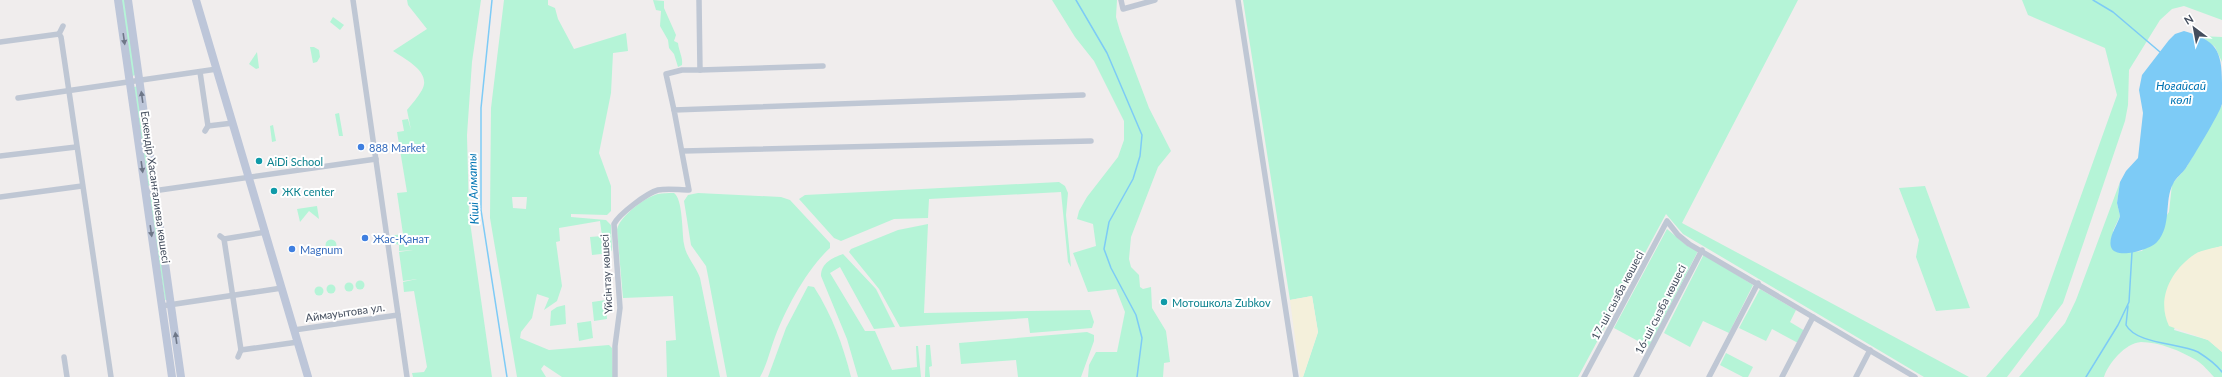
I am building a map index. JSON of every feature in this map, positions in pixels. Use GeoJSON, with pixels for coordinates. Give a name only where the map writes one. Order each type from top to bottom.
{"type":"FeatureCollection","features":[{"type":"Feature","properties":{"kind":"street","name":"Ескендір Хасанғалиева көшесі"},"geometry":{"type":"LineString","coordinates":[[118,0],[172,377]]}},
{"type":"Feature","properties":{"kind":"street","name":"Ескендір Хасанғалиева көшесі"},"geometry":{"type":"LineString","coordinates":[[128,0],[181,377]]}},
{"type":"Feature","properties":{"kind":"street"},"geometry":{"type":"LineString","coordinates":[[196,0],[250,177],[308,377]]}},
{"type":"Feature","properties":{"kind":"street"},"geometry":{"type":"LineString","coordinates":[[353,0],[406,377]]}},
{"type":"Feature","properties":{"kind":"street"},"geometry":{"type":"LineString","coordinates":[[699,0],[700,70]]}},
{"type":"Feature","properties":{"kind":"street"},"geometry":{"type":"LineString","coordinates":[[1121,0],[1123,9],[1155,0]]}},
{"type":"Feature","properties":{"kind":"street"},"geometry":{"type":"LineString","coordinates":[[1238,0],[1296,377]]}},
{"type":"Feature","properties":{"kind":"street"},"geometry":{"type":"LineString","coordinates":[[63,26],[59,34],[61,37],[110,377]]}},
{"type":"Feature","properties":{"kind":"street"},"geometry":{"type":"LineString","coordinates":[[0,42],[59,34]]}},
{"type":"Feature","properties":{"kind":"street"},"geometry":{"type":"LineString","coordinates":[[824,66],[682,70],[666,74],[682,151],[1091,141]]}},
{"type":"Feature","properties":{"kind":"street"},"geometry":{"type":"LineString","coordinates":[[18,98],[217,69]]}},
{"type":"Feature","properties":{"kind":"street"},"geometry":{"type":"LineString","coordinates":[[200,72],[206,129],[233,123]]}},
{"type":"Feature","properties":{"kind":"street"},"geometry":{"type":"LineString","coordinates":[[674,110],[1083,95]]}},
{"type":"Feature","properties":{"kind":"street"},"geometry":{"type":"LineString","coordinates":[[0,156],[76,147]]}},
{"type":"Feature","properties":{"kind":"street","name":"Үйсінтау көшесі"},"geometry":{"type":"LineString","coordinates":[[615,377],[616,346],[620,308],[614,224],[616,219],[638,202],[657,191],[689,190],[682,151]]}},
{"type":"Feature","properties":{"kind":"street"},"geometry":{"type":"LineString","coordinates":[[146,192],[376,159]]}},
{"type":"Feature","properties":{"kind":"street"},"geometry":{"type":"LineString","coordinates":[[0,197],[82,186]]}},
{"type":"Feature","properties":{"kind":"street","name":"17-ші сызба көшесі"},"geometry":{"type":"LineString","coordinates":[[1584,377],[1667,221],[1678,235],[1702,250]]}},
{"type":"Feature","properties":{"kind":"street"},"geometry":{"type":"LineString","coordinates":[[238,357],[241,350],[233,295],[222,238],[266,232]]}},
{"type":"Feature","properties":{"kind":"street"},"geometry":{"type":"LineString","coordinates":[[1702,250],[1915,377]]}},
{"type":"Feature","properties":{"kind":"street","name":"16-ші сызба көшесі"},"geometry":{"type":"LineString","coordinates":[[1636,377],[1702,250]]}},
{"type":"Feature","properties":{"kind":"street"},"geometry":{"type":"LineString","coordinates":[[1709,377],[1758,283]]}},
{"type":"Feature","properties":{"kind":"street"},"geometry":{"type":"LineString","coordinates":[[162,306],[282,288]]}},
{"type":"Feature","properties":{"kind":"street","name":"Аймауытова ул."},"geometry":{"type":"LineString","coordinates":[[294,330],[398,315]]}},
{"type":"Feature","properties":{"kind":"street"},"geometry":{"type":"LineString","coordinates":[[1782,377],[1813,317]]}},
{"type":"Feature","properties":{"kind":"street"},"geometry":{"type":"LineString","coordinates":[[241,350],[298,342]]}},
{"type":"Feature","properties":{"kind":"street"},"geometry":{"type":"LineString","coordinates":[[1856,377],[1870,350]]}},
{"type":"Feature","properties":{"kind":"street"},"geometry":{"type":"LineString","coordinates":[[64,357],[67,377]]}},
{"type":"Feature","properties":{"kind":"green space"},"geometry":{"type":"Polygon","coordinates":[[[121,0],[125,0],[136,75],[132,76],[121,0]]]}},
{"type":"Feature","properties":{"kind":"green space"},"geometry":{"type":"Polygon","coordinates":[[[407,0],[481,0],[472,62],[467,135],[469,215],[492,377],[413,377],[412,373],[424,372],[427,367],[414,291],[404,292],[403,282],[417,279],[403,281],[399,252],[413,250],[399,251],[399,245],[390,242],[389,236],[403,234],[397,193],[407,192],[397,132],[404,131],[402,120],[408,119],[411,130],[407,110],[422,90],[424,83],[423,77],[416,67],[393,51],[427,29],[408,5],[407,0]]]}},
{"type":"Feature","properties":{"kind":"green space"},"geometry":{"type":"Polygon","coordinates":[[[504,0],[548,0],[548,5],[555,8],[558,19],[574,49],[626,33],[628,51],[613,53],[611,93],[599,153],[611,186],[611,211],[607,215],[571,214],[571,217],[606,220],[611,225],[612,250],[610,253],[592,255],[590,237],[602,236],[600,221],[559,228],[560,241],[556,242],[562,286],[557,301],[544,310],[549,298],[537,294],[532,318],[521,332],[520,338],[549,350],[609,345],[612,348],[613,377],[562,377],[544,365],[541,369],[546,377],[517,377],[490,218],[491,108],[504,0]],[[512,197],[513,208],[526,209],[527,197],[512,197]]]}},
{"type":"Feature","properties":{"kind":"green space"},"geometry":{"type":"Polygon","coordinates":[[[653,0],[664,1],[664,8],[676,35],[674,41],[678,43],[681,57],[682,65],[678,67],[674,54],[669,48],[668,40],[660,26],[661,11],[656,10],[653,0]]]}},
{"type":"Feature","properties":{"kind":"green space"},"geometry":{"type":"Polygon","coordinates":[[[1052,0],[1117,0],[1116,17],[1120,31],[1149,108],[1171,151],[1158,167],[1131,237],[1129,259],[1131,267],[1139,275],[1140,287],[1143,289],[1151,287],[1152,308],[1166,331],[1170,362],[1164,363],[1163,377],[1088,377],[1089,365],[1096,352],[1117,352],[1125,312],[1116,289],[1088,292],[1073,253],[1096,246],[1093,224],[1077,219],[1079,211],[1087,197],[1118,157],[1124,140],[1124,121],[1094,61],[1075,37],[1052,0]]]}},
{"type":"Feature","properties":{"kind":"green space"},"geometry":{"type":"Polygon","coordinates":[[[1243,0],[1798,0],[1682,223],[1969,377],[1924,377],[1683,234],[1666,214],[1578,377],[1303,377],[1318,332],[1312,296],[1290,300],[1243,0]]]}},
{"type":"Feature","properties":{"kind":"green space"},"geometry":{"type":"Polygon","coordinates":[[[2022,0],[2222,0],[2222,20],[2184,6],[2172,9],[2160,20],[2129,70],[2128,105],[2125,121],[2063,303],[2007,377],[1986,377],[2038,316],[2117,95],[2105,48],[2028,15],[2022,0]]]}},
{"type":"Feature","properties":{"kind":"green space"},"geometry":{"type":"Polygon","coordinates":[[[333,17],[344,25],[340,30],[330,22],[333,17]]]}},
{"type":"Feature","properties":{"kind":"green space"},"geometry":{"type":"Polygon","coordinates":[[[2201,36],[2222,37],[2222,62],[2215,47],[2201,36]]]}},
{"type":"Feature","properties":{"kind":"green space"},"geometry":{"type":"Polygon","coordinates":[[[310,47],[314,47],[319,50],[320,57],[317,62],[313,63],[310,47]]]}},
{"type":"Feature","properties":{"kind":"green space"},"geometry":{"type":"Polygon","coordinates":[[[257,52],[259,68],[256,69],[249,64],[257,52]]]}},
{"type":"Feature","properties":{"kind":"green space"},"geometry":{"type":"Polygon","coordinates":[[[138,86],[152,185],[148,186],[134,87],[138,86]]]}},
{"type":"Feature","properties":{"kind":"green space"},"geometry":{"type":"Polygon","coordinates":[[[2222,105],[2222,246],[2197,253],[2174,330],[2208,340],[2222,352],[2222,377],[2214,377],[2199,362],[2177,350],[2162,345],[2141,342],[2135,343],[2123,350],[2113,360],[2104,377],[2019,377],[2065,323],[2076,300],[2120,182],[2117,203],[2120,216],[2113,231],[2115,251],[2123,253],[2142,251],[2169,212],[2172,184],[2186,168],[2222,105]]]}},
{"type":"Feature","properties":{"kind":"green space"},"geometry":{"type":"Polygon","coordinates":[[[339,113],[343,136],[339,136],[335,114],[339,113]]]}},
{"type":"Feature","properties":{"kind":"green space"},"geometry":{"type":"Polygon","coordinates":[[[273,125],[276,141],[272,142],[270,126],[273,125]]]}},
{"type":"Feature","properties":{"kind":"green space"},"geometry":{"type":"Polygon","coordinates":[[[1059,182],[1065,186],[1068,193],[1066,215],[1071,267],[1068,262],[1061,192],[929,199],[928,218],[894,219],[841,241],[834,238],[799,199],[805,195],[1059,182]]]}},
{"type":"Feature","properties":{"kind":"green space"},"geometry":{"type":"Polygon","coordinates":[[[1925,186],[1970,308],[1936,311],[1916,257],[1919,240],[1899,188],[1925,186]]]}},
{"type":"Feature","properties":{"kind":"green space"},"geometry":{"type":"Polygon","coordinates":[[[674,193],[677,196],[681,209],[685,249],[700,278],[720,377],[667,377],[666,341],[676,340],[673,296],[623,298],[617,230],[619,225],[622,219],[633,208],[646,199],[658,194],[674,193]]]}},
{"type":"Feature","properties":{"kind":"green space"},"geometry":{"type":"Polygon","coordinates":[[[698,193],[781,197],[790,200],[830,243],[830,248],[805,278],[791,302],[773,342],[765,368],[760,377],[727,377],[706,266],[691,245],[684,201],[688,195],[698,193]]]}},
{"type":"Feature","properties":{"kind":"green space"},"geometry":{"type":"Polygon","coordinates":[[[149,197],[154,197],[169,299],[165,300],[149,197]]]}},
{"type":"Feature","properties":{"kind":"green space"},"geometry":{"type":"Polygon","coordinates":[[[317,206],[319,219],[309,211],[300,222],[297,209],[317,206]]]}},
{"type":"Feature","properties":{"kind":"green space"},"geometry":{"type":"Polygon","coordinates":[[[928,224],[924,313],[1090,310],[1094,322],[1092,328],[1030,333],[1028,318],[900,327],[879,289],[849,252],[851,249],[898,230],[928,224]]]}},
{"type":"Feature","properties":{"kind":"green space"},"geometry":{"type":"Polygon","coordinates":[[[1667,229],[1686,245],[1698,251],[1649,347],[1614,328],[1667,229]]]}},
{"type":"Feature","properties":{"kind":"green space"},"geometry":{"type":"Polygon","coordinates":[[[329,240],[333,240],[335,241],[335,249],[329,250],[326,247],[326,243],[329,240]]]}},
{"type":"Feature","properties":{"kind":"green space"},"geometry":{"type":"Polygon","coordinates":[[[843,254],[876,289],[895,327],[874,329],[840,267],[830,273],[865,331],[875,331],[892,370],[917,367],[916,346],[918,346],[921,377],[858,377],[847,339],[821,276],[821,271],[825,264],[831,259],[843,254]]]}},
{"type":"Feature","properties":{"kind":"green space"},"geometry":{"type":"Polygon","coordinates":[[[1704,254],[1753,285],[1729,333],[1703,321],[1690,347],[1664,333],[1704,254]]]}},
{"type":"Feature","properties":{"kind":"green space"},"geometry":{"type":"Polygon","coordinates":[[[358,281],[362,281],[364,285],[362,289],[358,289],[356,287],[356,283],[358,281]]]}},
{"type":"Feature","properties":{"kind":"green space"},"geometry":{"type":"Polygon","coordinates":[[[347,283],[351,283],[353,287],[351,291],[347,291],[345,289],[345,285],[347,283]]]}},
{"type":"Feature","properties":{"kind":"green space"},"geometry":{"type":"Polygon","coordinates":[[[329,285],[333,285],[335,289],[333,293],[329,293],[327,291],[327,287],[329,285]]]}},
{"type":"Feature","properties":{"kind":"green space"},"geometry":{"type":"Polygon","coordinates":[[[808,286],[814,287],[832,319],[841,342],[851,377],[768,377],[786,328],[808,286]]]}},
{"type":"Feature","properties":{"kind":"green space"},"geometry":{"type":"Polygon","coordinates":[[[317,287],[321,287],[323,291],[321,295],[317,295],[315,293],[315,289],[317,287]]]}},
{"type":"Feature","properties":{"kind":"green space"},"geometry":{"type":"Polygon","coordinates":[[[1760,289],[1796,310],[1790,322],[1805,331],[1798,343],[1772,329],[1766,341],[1739,328],[1760,289]]]}},
{"type":"Feature","properties":{"kind":"green space"},"geometry":{"type":"Polygon","coordinates":[[[606,300],[607,319],[594,321],[592,302],[606,300]]]}},
{"type":"Feature","properties":{"kind":"green space"},"geometry":{"type":"Polygon","coordinates":[[[565,305],[566,324],[550,326],[551,311],[557,307],[565,305]]]}},
{"type":"Feature","properties":{"kind":"green space"},"geometry":{"type":"Polygon","coordinates":[[[591,321],[593,338],[579,341],[577,323],[591,321]]]}},
{"type":"Feature","properties":{"kind":"green space"},"geometry":{"type":"Polygon","coordinates":[[[1087,332],[1094,335],[1094,341],[1081,377],[1018,377],[1016,360],[961,364],[959,343],[1087,332]]]}},
{"type":"Feature","properties":{"kind":"green space"},"geometry":{"type":"Polygon","coordinates":[[[926,345],[930,345],[932,366],[929,367],[930,377],[925,377],[926,345]]]}},
{"type":"Feature","properties":{"kind":"green space"},"geometry":{"type":"Polygon","coordinates":[[[1726,353],[1753,367],[1748,377],[1743,377],[1720,365],[1726,353]]]}},
{"type":"Feature","properties":{"kind":"sand"},"geometry":{"type":"Polygon","coordinates":[[[2222,246],[2222,352],[2208,340],[2169,326],[2165,316],[2164,306],[2168,286],[2179,268],[2195,254],[2222,246]]]}},
{"type":"Feature","properties":{"kind":"sand"},"geometry":{"type":"Polygon","coordinates":[[[1312,296],[1318,332],[1303,377],[1300,377],[1290,300],[1312,296]]]}},
{"type":"Feature","properties":{"kind":"water","name":"Ноғайсай көлі"},"geometry":{"type":"Polygon","coordinates":[[[2184,31],[2203,38],[2215,48],[2221,62],[2222,104],[2212,125],[2194,155],[2186,168],[2176,179],[2170,190],[2165,228],[2162,236],[2153,245],[2140,251],[2119,253],[2114,251],[2110,243],[2120,216],[2117,203],[2120,182],[2126,171],[2138,158],[2143,113],[2139,90],[2142,75],[2169,40],[2175,34],[2184,31]]]}},
{"type":"Feature","properties":{"kind":"waterway","name":"Кіші Алматы"},"geometry":{"type":"LineString","coordinates":[[492,0],[481,108],[481,210],[507,377]]}},
{"type":"Feature","properties":{"kind":"waterway"},"geometry":{"type":"LineString","coordinates":[[1076,0],[1107,53],[1142,135],[1140,156],[1133,179],[1109,222],[1104,249],[1111,268],[1136,315],[1142,338],[1137,377]]}},
{"type":"Feature","properties":{"kind":"waterway"},"geometry":{"type":"LineString","coordinates":[[2093,0],[2113,12],[2160,52]]}},
{"type":"Feature","properties":{"kind":"waterway"},"geometry":{"type":"LineString","coordinates":[[2086,377],[2118,325],[2129,302],[2132,252]]}},
{"type":"Feature","properties":{"kind":"waterway"},"geometry":{"type":"LineString","coordinates":[[2128,306],[2126,325],[2131,331],[2148,340],[2198,352],[2208,358],[2222,372]]}},
{"type":"Feature","properties":{"kind":"place","name":"888 Market"},"geometry":{"type":"Point","coordinates":[361,147]}},
{"type":"Feature","properties":{"kind":"place","name":"AiDi School"},"geometry":{"type":"Point","coordinates":[259,161]}},
{"type":"Feature","properties":{"kind":"place","name":"ЖК center"},"geometry":{"type":"Point","coordinates":[274,191]}},
{"type":"Feature","properties":{"kind":"place","name":"Жас-Қанат"},"geometry":{"type":"Point","coordinates":[365,238]}},
{"type":"Feature","properties":{"kind":"place","name":"Magnum"},"geometry":{"type":"Point","coordinates":[292,249]}},
{"type":"Feature","properties":{"kind":"place","name":"Мотошкола Zubkov"},"geometry":{"type":"Point","coordinates":[1164,302]}}]}
